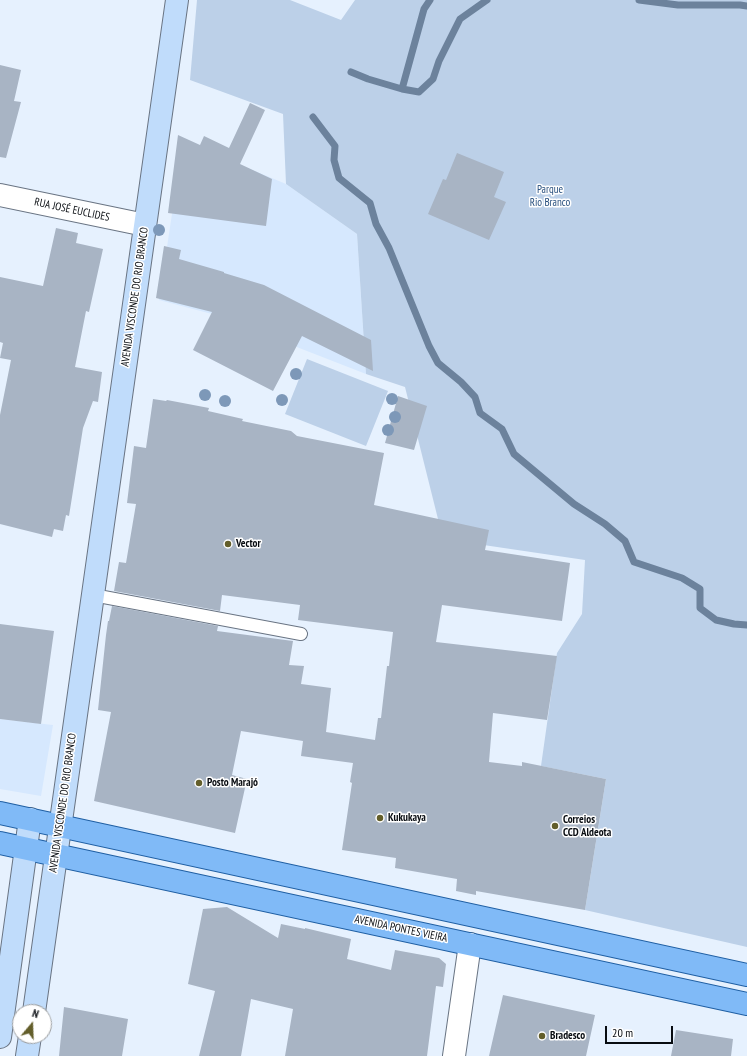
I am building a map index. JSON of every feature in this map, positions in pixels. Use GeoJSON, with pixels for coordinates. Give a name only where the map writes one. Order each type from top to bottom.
{"type":"FeatureCollection","features":[{"type":"Feature","properties":{"kind":"main road","name":"AVENIDA VISCONDE DO RIO BRANCO"},"geometry":{"type":"LineString","coordinates":[[35,1004],[177,0]]}},
{"type":"Feature","properties":{"kind":"main road"},"geometry":{"type":"LineString","coordinates":[[0,813],[747,975]]}},
{"type":"Feature","properties":{"kind":"main road"},"geometry":{"type":"LineString","coordinates":[[0,1037],[30,819]]}},
{"type":"Feature","properties":{"kind":"main road","name":"AVENIDA PONTES VIEIRA"},"geometry":{"type":"LineString","coordinates":[[0,843],[747,1004]]}},
{"type":"Feature","properties":{"kind":"main road"},"geometry":{"type":"LineString","coordinates":[[27,1056],[29,1044]]}},
{"type":"Feature","properties":{"kind":"street","name":"RUA JOSÉ EUCLIDES"},"geometry":{"type":"LineString","coordinates":[[0,195],[145,225]]}},
{"type":"Feature","properties":{"kind":"street"},"geometry":{"type":"LineString","coordinates":[[454,1056],[470,944]]}},
{"type":"Feature","properties":{"kind":"lane"},"geometry":{"type":"LineString","coordinates":[[93,595],[301,634]]}},
{"type":"Feature","properties":{"kind":"shaded area"},"geometry":{"type":"Polygon","coordinates":[[[183,141],[286,184],[357,234],[366,374],[212,314],[159,300],[183,141]]]}},
{"type":"Feature","properties":{"kind":"shaded area"},"geometry":{"type":"Polygon","coordinates":[[[0,719],[53,725],[41,796],[0,789],[0,719]]]}},
{"type":"Feature","properties":{"kind":"green space","name":"Parque Rio Branco"},"geometry":{"type":"Polygon","coordinates":[[[197,0],[290,0],[341,20],[355,0],[747,0],[747,947],[585,910],[606,779],[541,766],[557,653],[582,614],[585,560],[443,539],[405,387],[366,374],[357,234],[286,184],[283,114],[190,80],[197,0]]]}},
{"type":"Feature","properties":{"kind":"green space"},"geometry":{"type":"Polygon","coordinates":[[[307,359],[388,391],[366,446],[285,414],[307,359]]]}},
{"type":"Feature","properties":{"kind":"building"},"geometry":{"type":"Polygon","coordinates":[[[0,65],[21,70],[14,101],[21,102],[6,158],[0,157],[0,65]]]}},
{"type":"Feature","properties":{"kind":"building"},"geometry":{"type":"Polygon","coordinates":[[[250,103],[265,110],[240,164],[272,179],[266,226],[168,213],[178,135],[200,145],[204,136],[229,148],[250,103]]]}},
{"type":"Feature","properties":{"kind":"building"},"geometry":{"type":"Polygon","coordinates":[[[457,153],[504,172],[494,197],[506,202],[489,240],[428,214],[443,179],[446,180],[457,153]]]}},
{"type":"Feature","properties":{"kind":"building"},"geometry":{"type":"Polygon","coordinates":[[[56,228],[78,233],[76,243],[103,249],[89,312],[86,311],[75,367],[102,372],[98,402],[93,401],[83,428],[69,516],[66,515],[63,531],[54,529],[52,537],[0,524],[0,415],[11,360],[0,358],[3,343],[0,342],[0,277],[43,286],[56,228]]]}},
{"type":"Feature","properties":{"kind":"building"},"geometry":{"type":"Polygon","coordinates":[[[164,246],[181,250],[179,259],[264,285],[371,340],[373,371],[302,336],[273,391],[193,350],[212,312],[156,298],[164,246]]]}},
{"type":"Feature","properties":{"kind":"building"},"geometry":{"type":"Polygon","coordinates":[[[398,396],[427,406],[414,450],[385,443],[398,396]]]}},
{"type":"Feature","properties":{"kind":"building"},"geometry":{"type":"Polygon","coordinates":[[[153,399],[167,400],[209,408],[208,411],[243,419],[242,421],[291,431],[297,436],[384,453],[374,505],[489,530],[485,550],[570,563],[562,621],[442,605],[436,642],[557,656],[547,720],[493,713],[489,762],[522,766],[522,762],[606,779],[585,910],[476,891],[476,895],[456,891],[457,879],[395,868],[396,858],[342,850],[352,783],[350,782],[353,763],[301,756],[303,741],[241,731],[232,775],[247,779],[235,833],[94,801],[111,712],[98,710],[106,635],[112,606],[218,626],[217,631],[293,641],[289,665],[304,666],[301,684],[331,688],[326,732],[375,740],[378,718],[381,718],[387,666],[389,666],[393,632],[298,620],[300,605],[222,595],[220,611],[114,591],[119,562],[126,563],[136,504],[127,503],[134,446],[146,448],[153,399]]]}},
{"type":"Feature","properties":{"kind":"building"},"geometry":{"type":"Polygon","coordinates":[[[0,624],[54,631],[41,724],[0,719],[0,624]]]}},
{"type":"Feature","properties":{"kind":"building"},"geometry":{"type":"Polygon","coordinates":[[[227,907],[278,938],[281,924],[351,939],[347,959],[391,970],[395,950],[439,958],[446,964],[443,987],[436,986],[427,1056],[285,1056],[293,1009],[251,999],[241,1056],[199,1056],[215,991],[188,984],[203,909],[227,907]]]}},
{"type":"Feature","properties":{"kind":"building","name":"Bradesco"},"geometry":{"type":"Polygon","coordinates":[[[503,995],[595,1015],[586,1056],[489,1056],[503,995]]]}},
{"type":"Feature","properties":{"kind":"building"},"geometry":{"type":"Polygon","coordinates":[[[64,1007],[128,1019],[122,1056],[59,1056],[64,1007]]]}},
{"type":"Feature","properties":{"kind":"building"},"geometry":{"type":"Polygon","coordinates":[[[676,1030],[733,1039],[731,1056],[671,1056],[676,1030]]]}},
{"type":"Feature","properties":{"kind":"waterway"},"geometry":{"type":"LineString","coordinates":[[402,89],[424,9],[430,0]]}},
{"type":"Feature","properties":{"kind":"waterway"},"geometry":{"type":"LineString","coordinates":[[351,72],[368,79],[402,89],[419,92],[433,79],[439,61],[460,19],[487,0]]}},
{"type":"Feature","properties":{"kind":"waterway"},"geometry":{"type":"LineString","coordinates":[[639,0],[678,5],[747,6]]}},
{"type":"Feature","properties":{"kind":"waterway"},"geometry":{"type":"LineString","coordinates":[[313,117],[335,146],[334,160],[339,178],[370,203],[376,224],[389,248],[429,346],[438,363],[461,382],[475,397],[480,413],[502,429],[514,454],[574,504],[605,524],[625,541],[634,562],[682,578],[700,589],[700,608],[716,620],[747,625]]}},
{"type":"Feature","properties":{"kind":"place","name":"Vector"},"geometry":{"type":"Point","coordinates":[228,544]}},
{"type":"Feature","properties":{"kind":"place","name":"Posto Marajó"},"geometry":{"type":"Point","coordinates":[199,783]}},
{"type":"Feature","properties":{"kind":"place","name":"Kukukaya"},"geometry":{"type":"Point","coordinates":[380,818]}},
{"type":"Feature","properties":{"kind":"place","name":"Correios CCD Aldeota"},"geometry":{"type":"Point","coordinates":[555,826]}},
{"type":"Feature","properties":{"kind":"place","name":"Bradesco"},"geometry":{"type":"Point","coordinates":[542,1036]}}]}
